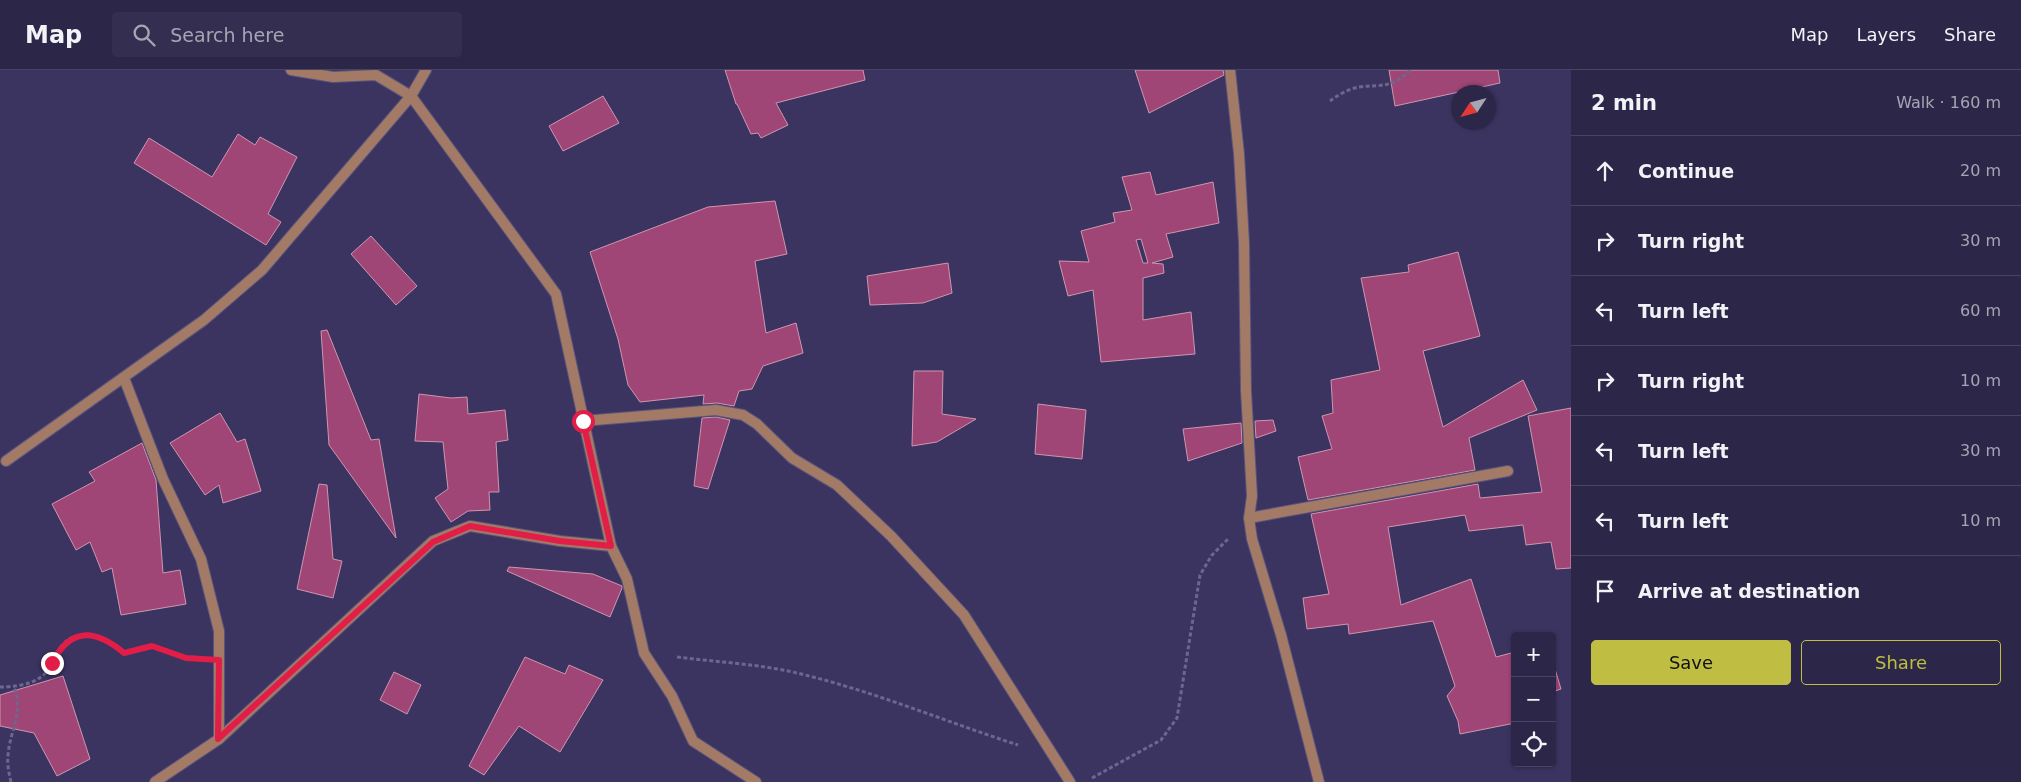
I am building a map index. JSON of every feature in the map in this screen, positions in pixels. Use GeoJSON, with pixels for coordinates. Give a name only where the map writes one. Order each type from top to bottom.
{"type":"FeatureCollection","features":[{"type":"Feature","properties":{"kind":"street"},"geometry":{"type":"LineString","coordinates":[[291,70],[333,77],[376,75],[411,96],[556,294],[611,546],[627,579],[644,653],[672,696],[693,741],[756,782]]}},
{"type":"Feature","properties":{"kind":"street"},"geometry":{"type":"LineString","coordinates":[[6,461],[204,320],[262,270],[411,96],[426,70]]}},
{"type":"Feature","properties":{"kind":"street"},"geometry":{"type":"LineString","coordinates":[[1230,70],[1239,154],[1244,243],[1246,391],[1252,496],[1249,518],[1252,539],[1281,635],[1319,782]]}},
{"type":"Feature","properties":{"kind":"street"},"geometry":{"type":"LineString","coordinates":[[124,378],[163,479],[201,559],[219,631],[218,739]]}},
{"type":"Feature","properties":{"kind":"street"},"geometry":{"type":"LineString","coordinates":[[583,421],[716,410],[743,416],[757,424],[776,445],[792,458],[837,486],[891,536],[964,615],[1070,782]]}},
{"type":"Feature","properties":{"kind":"street"},"geometry":{"type":"LineString","coordinates":[[1249,518],[1508,471]]}},
{"type":"Feature","properties":{"kind":"street"},"geometry":{"type":"LineString","coordinates":[[155,782],[218,739],[433,542],[453,531],[470,526],[560,541],[611,546]]}},
{"type":"Feature","properties":{"kind":"path"},"geometry":{"type":"LineString","coordinates":[[1330,101],[1341,93],[1358,87],[1382,87],[1394,84],[1410,70]]}},
{"type":"Feature","properties":{"kind":"path"},"geometry":{"type":"LineString","coordinates":[[1085,782],[1161,740],[1177,718],[1200,575],[1212,555],[1249,518]]}},
{"type":"Feature","properties":{"kind":"path"},"geometry":{"type":"LineString","coordinates":[[0,687],[14,687],[42,677],[60,647],[72,638],[86,633],[101,638],[124,653],[152,646],[186,658],[219,660]]}},
{"type":"Feature","properties":{"kind":"path"},"geometry":{"type":"LineString","coordinates":[[644,653],[795,672],[882,696],[972,731],[1054,756]]}},
{"type":"Feature","properties":{"kind":"path"},"geometry":{"type":"LineString","coordinates":[[11,782],[7,768],[8,754],[18,716],[14,687]]}},
{"type":"Feature","properties":{"kind":"building"},"geometry":{"type":"Polygon","coordinates":[[[725,70],[863,70],[865,80],[776,103],[788,125],[761,138],[758,133],[751,134],[736,104],[725,70]]]}},
{"type":"Feature","properties":{"kind":"building"},"geometry":{"type":"Polygon","coordinates":[[[1135,70],[1223,70],[1224,75],[1149,113],[1135,70]]]}},
{"type":"Feature","properties":{"kind":"building"},"geometry":{"type":"Polygon","coordinates":[[[1389,70],[1498,70],[1500,83],[1491,85],[1451,85],[1451,94],[1395,106],[1389,70]]]}},
{"type":"Feature","properties":{"kind":"building"},"geometry":{"type":"Polygon","coordinates":[[[603,96],[619,123],[563,151],[549,126],[603,96]]]}},
{"type":"Feature","properties":{"kind":"building"},"geometry":{"type":"Polygon","coordinates":[[[238,134],[255,145],[260,137],[297,157],[268,214],[281,222],[266,245],[134,163],[149,138],[212,177],[238,134]]]}},
{"type":"Feature","properties":{"kind":"building"},"geometry":{"type":"Polygon","coordinates":[[[1150,172],[1156,195],[1213,182],[1219,223],[1166,234],[1173,257],[1152,263],[1163,264],[1164,273],[1143,278],[1143,320],[1191,312],[1195,354],[1101,362],[1093,290],[1068,296],[1059,261],[1089,262],[1081,231],[1115,222],[1113,213],[1132,210],[1122,177],[1150,172]],[[1141,239],[1136,240],[1143,263],[1148,263],[1141,239]]]}},
{"type":"Feature","properties":{"kind":"building"},"geometry":{"type":"Polygon","coordinates":[[[775,201],[787,254],[755,261],[766,333],[796,323],[803,353],[763,366],[752,389],[739,391],[734,406],[717,403],[703,404],[704,395],[640,402],[628,385],[618,339],[590,252],[708,207],[775,201]]]}},
{"type":"Feature","properties":{"kind":"building"},"geometry":{"type":"Polygon","coordinates":[[[371,236],[417,286],[396,305],[351,254],[371,236]]]}},
{"type":"Feature","properties":{"kind":"building"},"geometry":{"type":"Polygon","coordinates":[[[1458,252],[1480,336],[1423,351],[1443,427],[1523,380],[1537,410],[1469,438],[1475,470],[1308,500],[1298,457],[1332,449],[1322,416],[1333,413],[1331,380],[1380,370],[1361,278],[1409,272],[1408,265],[1458,252]]]}},
{"type":"Feature","properties":{"kind":"building"},"geometry":{"type":"Polygon","coordinates":[[[948,263],[952,293],[923,303],[870,305],[867,276],[948,263]]]}},
{"type":"Feature","properties":{"kind":"building"},"geometry":{"type":"Polygon","coordinates":[[[327,330],[371,440],[379,439],[396,538],[329,445],[321,331],[327,330]]]}},
{"type":"Feature","properties":{"kind":"building"},"geometry":{"type":"Polygon","coordinates":[[[914,371],[943,371],[942,414],[976,419],[937,442],[912,446],[914,371]]]}},
{"type":"Feature","properties":{"kind":"building"},"geometry":{"type":"Polygon","coordinates":[[[419,394],[451,398],[467,397],[468,414],[505,410],[508,440],[496,442],[499,492],[489,492],[490,510],[468,511],[451,522],[435,498],[448,489],[443,442],[415,441],[419,394]]]}},
{"type":"Feature","properties":{"kind":"building"},"geometry":{"type":"Polygon","coordinates":[[[1038,404],[1086,410],[1082,459],[1035,454],[1038,404]]]}},
{"type":"Feature","properties":{"kind":"building"},"geometry":{"type":"Polygon","coordinates":[[[1571,408],[1571,568],[1556,569],[1551,542],[1526,545],[1523,525],[1469,531],[1465,515],[1388,527],[1401,605],[1471,579],[1496,657],[1511,653],[1511,724],[1460,734],[1458,721],[1447,696],[1455,686],[1433,621],[1349,634],[1348,624],[1307,629],[1303,598],[1329,594],[1311,514],[1478,484],[1480,498],[1542,492],[1528,416],[1571,408]]]}},
{"type":"Feature","properties":{"kind":"building"},"geometry":{"type":"Polygon","coordinates":[[[220,413],[237,442],[245,439],[261,491],[223,503],[219,485],[205,495],[170,443],[220,413]]]}},
{"type":"Feature","properties":{"kind":"building"},"geometry":{"type":"Polygon","coordinates":[[[716,417],[730,420],[708,489],[694,486],[702,418],[716,417]]]}},
{"type":"Feature","properties":{"kind":"building"},"geometry":{"type":"Polygon","coordinates":[[[1273,420],[1276,431],[1256,438],[1255,421],[1273,420]]]}},
{"type":"Feature","properties":{"kind":"building"},"geometry":{"type":"Polygon","coordinates":[[[1241,423],[1242,443],[1188,461],[1183,429],[1241,423]]]}},
{"type":"Feature","properties":{"kind":"building"},"geometry":{"type":"Polygon","coordinates":[[[142,443],[156,480],[163,573],[180,570],[186,604],[121,615],[112,568],[102,572],[90,542],[76,550],[52,504],[95,481],[89,472],[142,443]]]}},
{"type":"Feature","properties":{"kind":"building"},"geometry":{"type":"Polygon","coordinates":[[[319,484],[327,485],[333,559],[342,561],[333,598],[297,589],[319,484]]]}},
{"type":"Feature","properties":{"kind":"building"},"geometry":{"type":"Polygon","coordinates":[[[509,567],[593,574],[622,586],[622,588],[610,617],[507,571],[509,567]]]}},
{"type":"Feature","properties":{"kind":"building"},"geometry":{"type":"Polygon","coordinates":[[[525,657],[565,674],[569,665],[603,680],[560,752],[519,726],[484,775],[469,766],[525,657]]]}},
{"type":"Feature","properties":{"kind":"building"},"geometry":{"type":"Polygon","coordinates":[[[394,672],[421,685],[407,714],[380,700],[394,672]]]}},
{"type":"Feature","properties":{"kind":"building"},"geometry":{"type":"Polygon","coordinates":[[[1556,672],[1561,689],[1556,691],[1556,672]]]}},
{"type":"Feature","properties":{"kind":"building"},"geometry":{"type":"Polygon","coordinates":[[[63,676],[90,759],[57,776],[34,733],[0,726],[0,695],[63,676]]]}},
{"type":"Feature","properties":{"kind":"route"},"geometry":{"type":"LineString","coordinates":[[52,663],[60,647],[72,638],[86,633],[101,638],[124,653],[152,646],[186,658],[200,657],[219,660],[218,739],[433,542],[453,531],[470,526],[560,541],[611,546],[583,421]]}}]}
